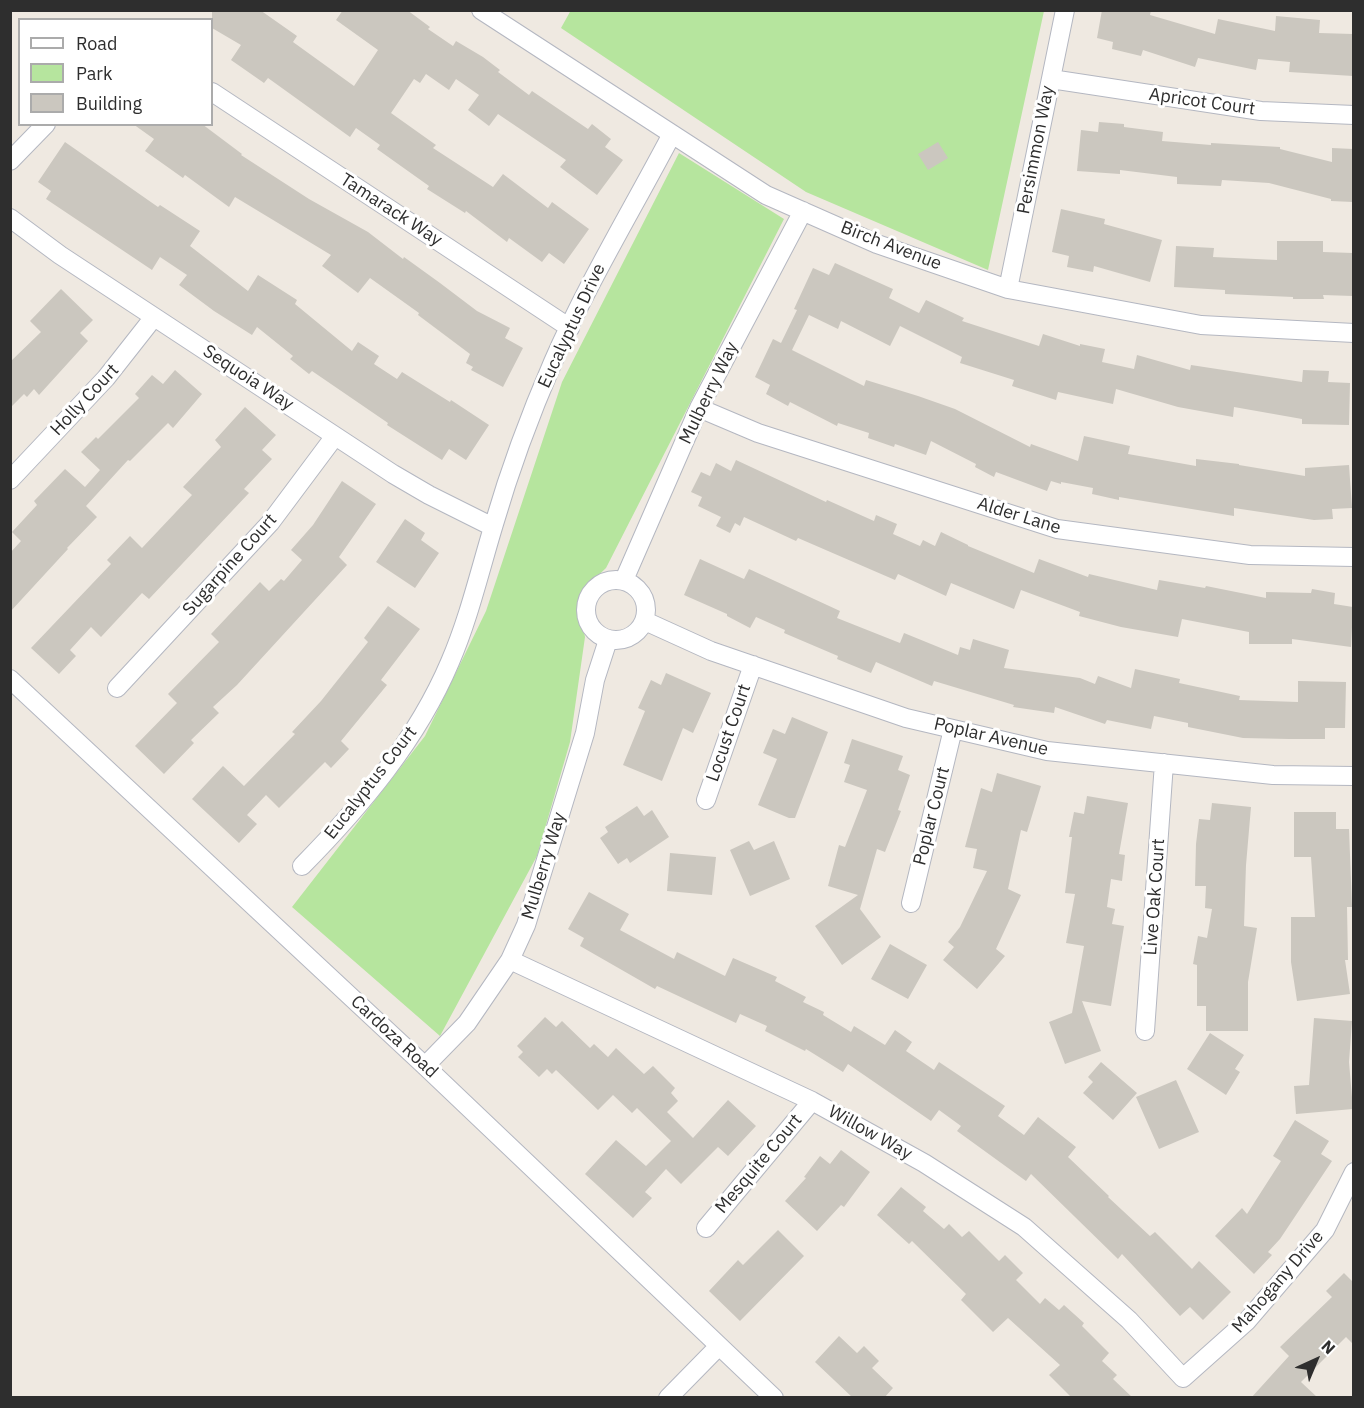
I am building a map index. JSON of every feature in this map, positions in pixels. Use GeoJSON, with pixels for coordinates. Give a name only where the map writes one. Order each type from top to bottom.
{"type":"FeatureCollection","features":[{"type":"Feature","properties":{"kind":"street","name":"Birch Avenue"},"geometry":{"type":"LineString","coordinates":[[481,10],[766,195],[877,244],[1008,289],[1201,325],[1353,333]]}},
{"type":"Feature","properties":{"kind":"street","name":"Persimmon Way"},"geometry":{"type":"LineString","coordinates":[[1008,289],[1065,10]]}},
{"type":"Feature","properties":{"kind":"street","name":"Apricot Court"},"geometry":{"type":"LineString","coordinates":[[1051,79],[1261,111],[1353,115]]}},
{"type":"Feature","properties":{"kind":"street","name":"Tamarack Way"},"geometry":{"type":"LineString","coordinates":[[213,93],[570,328]]}},
{"type":"Feature","properties":{"kind":"street"},"geometry":{"type":"LineString","coordinates":[[10,161],[44,126]]}},
{"type":"Feature","properties":{"kind":"street","name":"Eucalyptus Drive"},"geometry":{"type":"LineString","coordinates":[[493,527],[506,484],[544,384],[611,244],[672,134]]}},
{"type":"Feature","properties":{"kind":"street","name":"Mulberry Way"},"geometry":{"type":"LineString","coordinates":[[624,580],[699,408],[803,211]]}},
{"type":"Feature","properties":{"kind":"street","name":"Sequoia Way"},"geometry":{"type":"LineString","coordinates":[[10,218],[60,255],[335,436],[429,495],[493,527]]}},
{"type":"Feature","properties":{"kind":"street","name":"Holly Court"},"geometry":{"type":"LineString","coordinates":[[10,480],[106,378],[154,317]]}},
{"type":"Feature","properties":{"kind":"street","name":"Alder Lane"},"geometry":{"type":"LineString","coordinates":[[699,408],[758,433],[1057,529],[1250,555],[1353,557]]}},
{"type":"Feature","properties":{"kind":"street","name":"Sugarpine Court"},"geometry":{"type":"LineString","coordinates":[[117,688],[270,523],[335,436]]}},
{"type":"Feature","properties":{"kind":"street","name":"Eucalyptus Court"},"geometry":{"type":"LineString","coordinates":[[302,866],[327,841],[376,783],[410,737],[432,700],[465,621],[493,527]]}},
{"type":"Feature","properties":{"kind":"street"},"geometry":{"type":"LineString","coordinates":[[613,579],[633,584],[646,601],[645,621],[638,632],[623,640],[608,640],[591,627],[586,613],[589,596],[599,584],[613,579]]}},
{"type":"Feature","properties":{"kind":"street","name":"Poplar Avenue"},"geometry":{"type":"LineString","coordinates":[[645,621],[711,651],[906,718],[1047,751],[1273,775],[1353,776]]}},
{"type":"Feature","properties":{"kind":"street","name":"Mulberry Way"},"geometry":{"type":"LineString","coordinates":[[425,1066],[467,1023],[510,960],[526,925],[585,733],[595,680],[608,640]]}},
{"type":"Feature","properties":{"kind":"street","name":"Locust Court"},"geometry":{"type":"LineString","coordinates":[[706,800],[753,665]]}},
{"type":"Feature","properties":{"kind":"street","name":"Cardoza Road"},"geometry":{"type":"LineString","coordinates":[[10,680],[425,1066],[774,1398]]}},
{"type":"Feature","properties":{"kind":"street","name":"Poplar Court"},"geometry":{"type":"LineString","coordinates":[[911,903],[953,729]]}},
{"type":"Feature","properties":{"kind":"street","name":"Live Oak Court"},"geometry":{"type":"LineString","coordinates":[[1145,1031],[1164,763]]}},
{"type":"Feature","properties":{"kind":"street","name":"Willow Way"},"geometry":{"type":"LineString","coordinates":[[510,960],[812,1101],[924,1162],[1024,1227],[1129,1320],[1183,1378]]}},
{"type":"Feature","properties":{"kind":"street","name":"Mesquite Court"},"geometry":{"type":"LineString","coordinates":[[706,1228],[812,1101]]}},
{"type":"Feature","properties":{"kind":"street","name":"Mahogany Drive"},"geometry":{"type":"LineString","coordinates":[[1183,1378],[1247,1321],[1325,1230],[1353,1172]]}},
{"type":"Feature","properties":{"kind":"street"},"geometry":{"type":"LineString","coordinates":[[668,1398],[719,1346]]}},
{"type":"Feature","properties":{"kind":"green space"},"geometry":{"type":"Polygon","coordinates":[[[571,10],[1044,11],[988,270],[806,192],[561,28],[571,10]]]}},
{"type":"Feature","properties":{"kind":"green space"},"geometry":{"type":"Polygon","coordinates":[[[679,153],[784,219],[606,568],[582,591],[579,607],[585,637],[570,742],[537,856],[440,1036],[292,907],[425,736],[486,611],[562,382],[679,153]]]}},
{"type":"Feature","properties":{"kind":"building"},"geometry":{"type":"Polygon","coordinates":[[[212,10],[260,10],[297,36],[293,42],[354,86],[378,50],[336,20],[343,10],[407,10],[430,27],[428,29],[453,46],[456,41],[483,57],[500,70],[498,72],[529,95],[532,91],[588,129],[592,124],[611,139],[605,147],[623,160],[597,195],[560,167],[566,160],[498,114],[489,126],[468,110],[479,95],[456,79],[449,90],[426,74],[420,83],[414,79],[391,113],[436,145],[433,148],[493,187],[503,174],[548,208],[552,202],[589,229],[564,264],[549,253],[542,262],[509,238],[507,242],[466,211],[465,213],[427,189],[429,186],[377,149],[380,145],[356,128],[350,137],[268,78],[264,83],[231,60],[241,45],[213,29],[212,10]]]}},
{"type":"Feature","properties":{"kind":"building"},"geometry":{"type":"Polygon","coordinates":[[[1102,10],[1151,10],[1150,15],[1215,34],[1218,19],[1275,31],[1276,16],[1320,20],[1319,33],[1353,34],[1353,76],[1289,72],[1290,62],[1258,59],[1256,70],[1198,58],[1195,67],[1143,50],[1141,56],[1112,49],[1113,42],[1097,38],[1102,10]]]}},
{"type":"Feature","properties":{"kind":"building"},"geometry":{"type":"Polygon","coordinates":[[[1099,122],[1124,124],[1124,127],[1163,132],[1162,141],[1280,147],[1280,149],[1332,162],[1332,148],[1353,149],[1353,202],[1331,201],[1331,199],[1269,183],[1222,180],[1221,186],[1177,184],[1177,177],[1120,170],[1120,174],[1077,171],[1081,130],[1098,132],[1099,122]]]}},
{"type":"Feature","properties":{"kind":"building"},"geometry":{"type":"Polygon","coordinates":[[[136,126],[205,126],[241,155],[309,199],[368,232],[477,311],[510,328],[505,338],[523,348],[503,387],[471,370],[473,367],[466,363],[470,354],[370,278],[358,293],[322,266],[331,255],[235,197],[229,207],[185,175],[183,178],[145,151],[154,139],[136,126]]]}},
{"type":"Feature","properties":{"kind":"building"},"geometry":{"type":"Polygon","coordinates":[[[65,142],[158,207],[160,205],[200,231],[190,246],[248,291],[258,275],[297,300],[295,304],[352,351],[358,342],[379,356],[374,364],[397,379],[402,372],[489,425],[466,460],[449,449],[442,460],[387,425],[388,423],[312,371],[309,374],[290,359],[293,356],[257,327],[252,335],[214,311],[179,285],[187,275],[160,257],[152,270],[46,199],[51,191],[38,182],[65,142]]]}},
{"type":"Feature","properties":{"kind":"building"},"geometry":{"type":"Polygon","coordinates":[[[938,142],[948,158],[928,170],[918,154],[938,142]]]}},
{"type":"Feature","properties":{"kind":"building"},"geometry":{"type":"Polygon","coordinates":[[[1061,209],[1105,219],[1104,224],[1162,240],[1150,282],[1094,266],[1093,272],[1067,267],[1069,256],[1052,252],[1061,209]]]}},
{"type":"Feature","properties":{"kind":"building"},"geometry":{"type":"Polygon","coordinates":[[[1277,241],[1323,241],[1323,252],[1353,253],[1353,296],[1323,295],[1324,299],[1293,299],[1293,297],[1225,294],[1225,290],[1174,287],[1176,246],[1214,248],[1213,257],[1277,260],[1277,241]]]}},
{"type":"Feature","properties":{"kind":"building"},"geometry":{"type":"Polygon","coordinates":[[[835,263],[893,289],[889,298],[919,313],[926,300],[964,318],[962,321],[1039,346],[1043,334],[1080,346],[1080,344],[1105,349],[1102,362],[1134,369],[1137,355],[1190,370],[1191,365],[1302,382],[1303,370],[1329,371],[1328,382],[1350,383],[1349,425],[1302,424],[1302,419],[1234,407],[1233,417],[1178,407],[1116,389],[1113,404],[1058,392],[1056,400],[1012,386],[1014,380],[960,363],[962,357],[900,326],[890,346],[841,321],[838,329],[809,315],[792,350],[864,386],[866,380],[918,396],[955,409],[1030,447],[1031,444],[1078,461],[1084,436],[1130,446],[1128,454],[1196,466],[1196,459],[1305,476],[1305,468],[1349,465],[1352,508],[1332,509],[1333,519],[1314,520],[1234,508],[1234,516],[1119,497],[1119,500],[1092,494],[1093,488],[1061,482],[1061,484],[1051,481],[1047,491],[996,472],[994,477],[975,467],[976,464],[931,441],[926,455],[895,444],[894,447],[868,438],[869,433],[838,423],[837,426],[790,402],[788,406],[766,394],[770,385],[755,377],[773,339],[781,343],[813,268],[829,275],[835,263]]]}},
{"type":"Feature","properties":{"kind":"building"},"geometry":{"type":"Polygon","coordinates":[[[61,289],[93,320],[80,333],[88,341],[39,395],[34,389],[27,397],[24,394],[10,408],[10,362],[41,332],[30,321],[61,289]]]}},
{"type":"Feature","properties":{"kind":"building"},"geometry":{"type":"Polygon","coordinates":[[[175,370],[202,394],[173,428],[168,423],[130,461],[128,460],[86,506],[97,517],[10,612],[10,553],[21,541],[12,532],[37,505],[34,501],[65,469],[85,487],[100,470],[81,452],[96,437],[98,439],[139,398],[135,394],[152,375],[163,384],[175,370]]]}},
{"type":"Feature","properties":{"kind":"building"},"geometry":{"type":"Polygon","coordinates":[[[245,407],[276,435],[262,450],[272,459],[244,489],[249,493],[149,599],[142,593],[101,637],[91,627],[70,650],[76,656],[59,674],[31,648],[111,564],[107,560],[130,536],[142,548],[192,495],[183,487],[221,447],[215,440],[245,407]]]}},
{"type":"Feature","properties":{"kind":"building"},"geometry":{"type":"Polygon","coordinates":[[[736,460],[826,502],[827,500],[874,521],[876,515],[897,524],[893,534],[920,546],[923,540],[935,546],[941,532],[968,546],[1034,573],[1039,559],[1088,577],[1089,574],[1157,590],[1159,580],[1205,588],[1206,586],[1266,598],[1266,592],[1311,593],[1312,589],[1335,593],[1334,604],[1353,607],[1351,647],[1292,639],[1292,644],[1249,644],[1249,632],[1182,619],[1178,637],[1121,627],[1079,616],[1080,612],[1021,590],[1014,609],[951,583],[946,596],[898,574],[895,580],[798,538],[796,541],[744,517],[740,526],[735,523],[730,533],[716,526],[721,517],[698,506],[702,497],[691,492],[701,472],[710,476],[716,463],[731,471],[736,460]]]}},
{"type":"Feature","properties":{"kind":"building"},"geometry":{"type":"Polygon","coordinates":[[[342,481],[376,504],[339,557],[347,565],[237,685],[213,707],[219,713],[191,740],[194,743],[164,774],[135,746],[177,703],[168,694],[219,642],[211,634],[260,582],[269,591],[281,579],[284,581],[302,560],[291,550],[313,525],[342,481]]]}},
{"type":"Feature","properties":{"kind":"building"},"geometry":{"type":"Polygon","coordinates":[[[405,519],[425,533],[421,540],[439,553],[415,588],[376,562],[405,519]]]}},
{"type":"Feature","properties":{"kind":"building"},"geometry":{"type":"Polygon","coordinates":[[[700,559],[744,579],[749,569],[840,611],[837,618],[900,643],[904,633],[958,655],[960,647],[970,650],[973,639],[1009,650],[1004,668],[1080,678],[1095,684],[1098,676],[1131,688],[1135,669],[1180,679],[1179,683],[1240,696],[1239,700],[1298,702],[1298,681],[1346,682],[1345,728],[1325,728],[1325,739],[1289,739],[1243,738],[1188,727],[1188,723],[1154,716],[1151,729],[1107,720],[1105,724],[1055,707],[1054,713],[1013,707],[1014,705],[934,681],[932,686],[876,662],[871,673],[837,659],[838,656],[784,633],[785,630],[756,617],[750,628],[727,614],[684,595],[700,559]]]}},
{"type":"Feature","properties":{"kind":"building"},"geometry":{"type":"Polygon","coordinates":[[[388,606],[420,629],[381,680],[387,685],[341,741],[349,749],[331,768],[325,762],[279,808],[266,795],[247,815],[257,824],[239,843],[192,799],[223,766],[244,786],[295,734],[292,732],[321,701],[368,642],[364,638],[388,606]]]}},
{"type":"Feature","properties":{"kind":"building"},"geometry":{"type":"Polygon","coordinates":[[[666,673],[711,693],[693,733],[683,728],[662,781],[623,765],[645,711],[638,708],[651,680],[661,685],[666,673]]]}},
{"type":"Feature","properties":{"kind":"building"},"geometry":{"type":"Polygon","coordinates":[[[792,717],[828,732],[795,818],[789,818],[758,805],[777,759],[763,753],[773,729],[785,734],[792,717]]]}},
{"type":"Feature","properties":{"kind":"building"},"geometry":{"type":"Polygon","coordinates":[[[852,739],[903,756],[898,770],[910,775],[898,810],[901,811],[885,852],[877,849],[860,909],[881,937],[842,965],[815,926],[858,895],[828,886],[839,845],[845,847],[867,790],[844,782],[850,765],[844,763],[852,739]]]}},
{"type":"Feature","properties":{"kind":"building"},"geometry":{"type":"Polygon","coordinates":[[[997,773],[1041,786],[1027,832],[1021,830],[1008,889],[1021,895],[996,949],[1005,956],[977,989],[943,960],[954,947],[948,942],[960,927],[987,871],[973,868],[977,849],[965,847],[981,788],[992,792],[997,773]]]}},
{"type":"Feature","properties":{"kind":"building"},"geometry":{"type":"Polygon","coordinates":[[[1087,796],[1128,803],[1119,854],[1125,855],[1122,881],[1111,879],[1107,907],[1115,909],[1112,924],[1124,926],[1111,1006],[1082,1001],[1101,1051],[1065,1064],[1049,1022],[1072,1013],[1084,946],[1066,943],[1075,894],[1065,893],[1072,837],[1069,837],[1074,812],[1084,814],[1087,796]]]}},
{"type":"Feature","properties":{"kind":"building"},"geometry":{"type":"Polygon","coordinates":[[[1212,803],[1251,807],[1244,926],[1257,928],[1248,982],[1248,1031],[1206,1031],[1206,1006],[1197,1006],[1197,965],[1193,964],[1198,936],[1207,938],[1212,909],[1205,908],[1206,886],[1195,886],[1196,844],[1199,819],[1210,820],[1212,803]]]}},
{"type":"Feature","properties":{"kind":"building"},"geometry":{"type":"Polygon","coordinates":[[[637,806],[644,816],[652,810],[669,837],[630,863],[627,858],[618,864],[600,838],[608,832],[605,827],[637,806]]]}},
{"type":"Feature","properties":{"kind":"building"},"geometry":{"type":"Polygon","coordinates":[[[1294,812],[1336,812],[1336,829],[1349,829],[1352,907],[1347,907],[1348,960],[1345,960],[1350,994],[1297,1001],[1291,962],[1291,917],[1315,917],[1311,857],[1294,857],[1294,812]]]}},
{"type":"Feature","properties":{"kind":"building"},"geometry":{"type":"Polygon","coordinates":[[[749,841],[754,850],[774,841],[790,879],[750,896],[730,850],[749,841]]]}},
{"type":"Feature","properties":{"kind":"building"},"geometry":{"type":"Polygon","coordinates":[[[670,853],[716,857],[712,895],[667,891],[670,853]]]}},
{"type":"Feature","properties":{"kind":"building"},"geometry":{"type":"Polygon","coordinates":[[[589,892],[629,914],[620,930],[674,959],[677,952],[725,976],[733,958],[777,977],[775,981],[806,997],[803,1002],[824,1012],[823,1015],[851,1032],[854,1026],[885,1045],[895,1030],[912,1042],[906,1051],[934,1070],[939,1062],[1005,1106],[998,1116],[1024,1135],[1038,1117],[1076,1147],[1068,1157],[1150,1236],[1155,1232],[1192,1269],[1199,1261],[1231,1292],[1203,1320],[1190,1307],[1180,1316],[1122,1254],[1118,1259],[1031,1174],[1026,1181],[957,1131],[961,1126],[939,1110],[931,1121],[848,1064],[843,1072],[806,1049],[805,1051],[765,1031],[767,1026],[740,1014],[736,1023],[657,986],[655,989],[580,946],[584,938],[568,929],[589,892]]]}},
{"type":"Feature","properties":{"kind":"building"},"geometry":{"type":"Polygon","coordinates":[[[890,944],[927,965],[908,999],[871,979],[890,944]]]}},
{"type":"Feature","properties":{"kind":"building"},"geometry":{"type":"Polygon","coordinates":[[[545,1017],[556,1027],[562,1021],[590,1048],[594,1044],[608,1057],[616,1048],[644,1074],[653,1066],[675,1088],[671,1093],[678,1101],[667,1112],[693,1138],[728,1100],[756,1126],[728,1156],[718,1147],[681,1184],[666,1169],[645,1192],[652,1198],[633,1218],[585,1174],[616,1140],[646,1166],[671,1141],[637,1108],[632,1113],[613,1095],[598,1110],[556,1070],[552,1074],[547,1069],[539,1077],[518,1057],[523,1052],[517,1046],[545,1017]]]}},
{"type":"Feature","properties":{"kind":"building"},"geometry":{"type":"Polygon","coordinates":[[[1314,1018],[1352,1021],[1349,1062],[1353,1109],[1296,1114],[1294,1086],[1309,1085],[1314,1018]]]}},
{"type":"Feature","properties":{"kind":"building"},"geometry":{"type":"Polygon","coordinates":[[[1210,1033],[1244,1055],[1235,1069],[1240,1072],[1226,1095],[1187,1069],[1210,1033]]]}},
{"type":"Feature","properties":{"kind":"building"},"geometry":{"type":"Polygon","coordinates":[[[1101,1062],[1137,1093],[1113,1120],[1083,1093],[1093,1082],[1088,1077],[1101,1062]]]}},
{"type":"Feature","properties":{"kind":"building"},"geometry":{"type":"Polygon","coordinates":[[[1176,1080],[1199,1132],[1159,1149],[1136,1097],[1176,1080]]]}},
{"type":"Feature","properties":{"kind":"building"},"geometry":{"type":"Polygon","coordinates":[[[1295,1120],[1329,1141],[1321,1154],[1332,1161],[1280,1239],[1268,1252],[1272,1255],[1254,1274],[1215,1236],[1242,1208],[1247,1214],[1281,1161],[1273,1156],[1295,1120]]]}},
{"type":"Feature","properties":{"kind":"building"},"geometry":{"type":"Polygon","coordinates":[[[841,1150],[870,1172],[844,1207],[841,1205],[817,1231],[785,1201],[806,1178],[804,1177],[820,1156],[830,1164],[841,1150]]]}},
{"type":"Feature","properties":{"kind":"building"},"geometry":{"type":"Polygon","coordinates":[[[901,1187],[926,1207],[923,1211],[944,1229],[949,1224],[962,1237],[969,1231],[999,1261],[1005,1255],[1023,1273],[1016,1280],[1040,1304],[1045,1298],[1059,1310],[1064,1305],[1084,1323],[1082,1326],[1109,1353],[1102,1361],[1117,1375],[1113,1379],[1133,1398],[1072,1398],[1049,1375],[1060,1365],[1008,1318],[993,1332],[961,1300],[966,1294],[912,1241],[909,1244],[877,1215],[901,1187]]]}},
{"type":"Feature","properties":{"kind":"building"},"geometry":{"type":"Polygon","coordinates":[[[778,1230],[804,1256],[740,1321],[709,1291],[738,1260],[743,1265],[778,1230]]]}},
{"type":"Feature","properties":{"kind":"building"},"geometry":{"type":"Polygon","coordinates":[[[1344,1273],[1353,1282],[1353,1344],[1346,1337],[1301,1382],[1318,1398],[1251,1398],[1289,1356],[1280,1347],[1332,1297],[1326,1291],[1344,1273]]]}},
{"type":"Feature","properties":{"kind":"building"},"geometry":{"type":"Polygon","coordinates":[[[839,1336],[857,1353],[864,1346],[879,1361],[872,1368],[893,1388],[884,1398],[853,1398],[815,1362],[839,1336]]]}}]}
